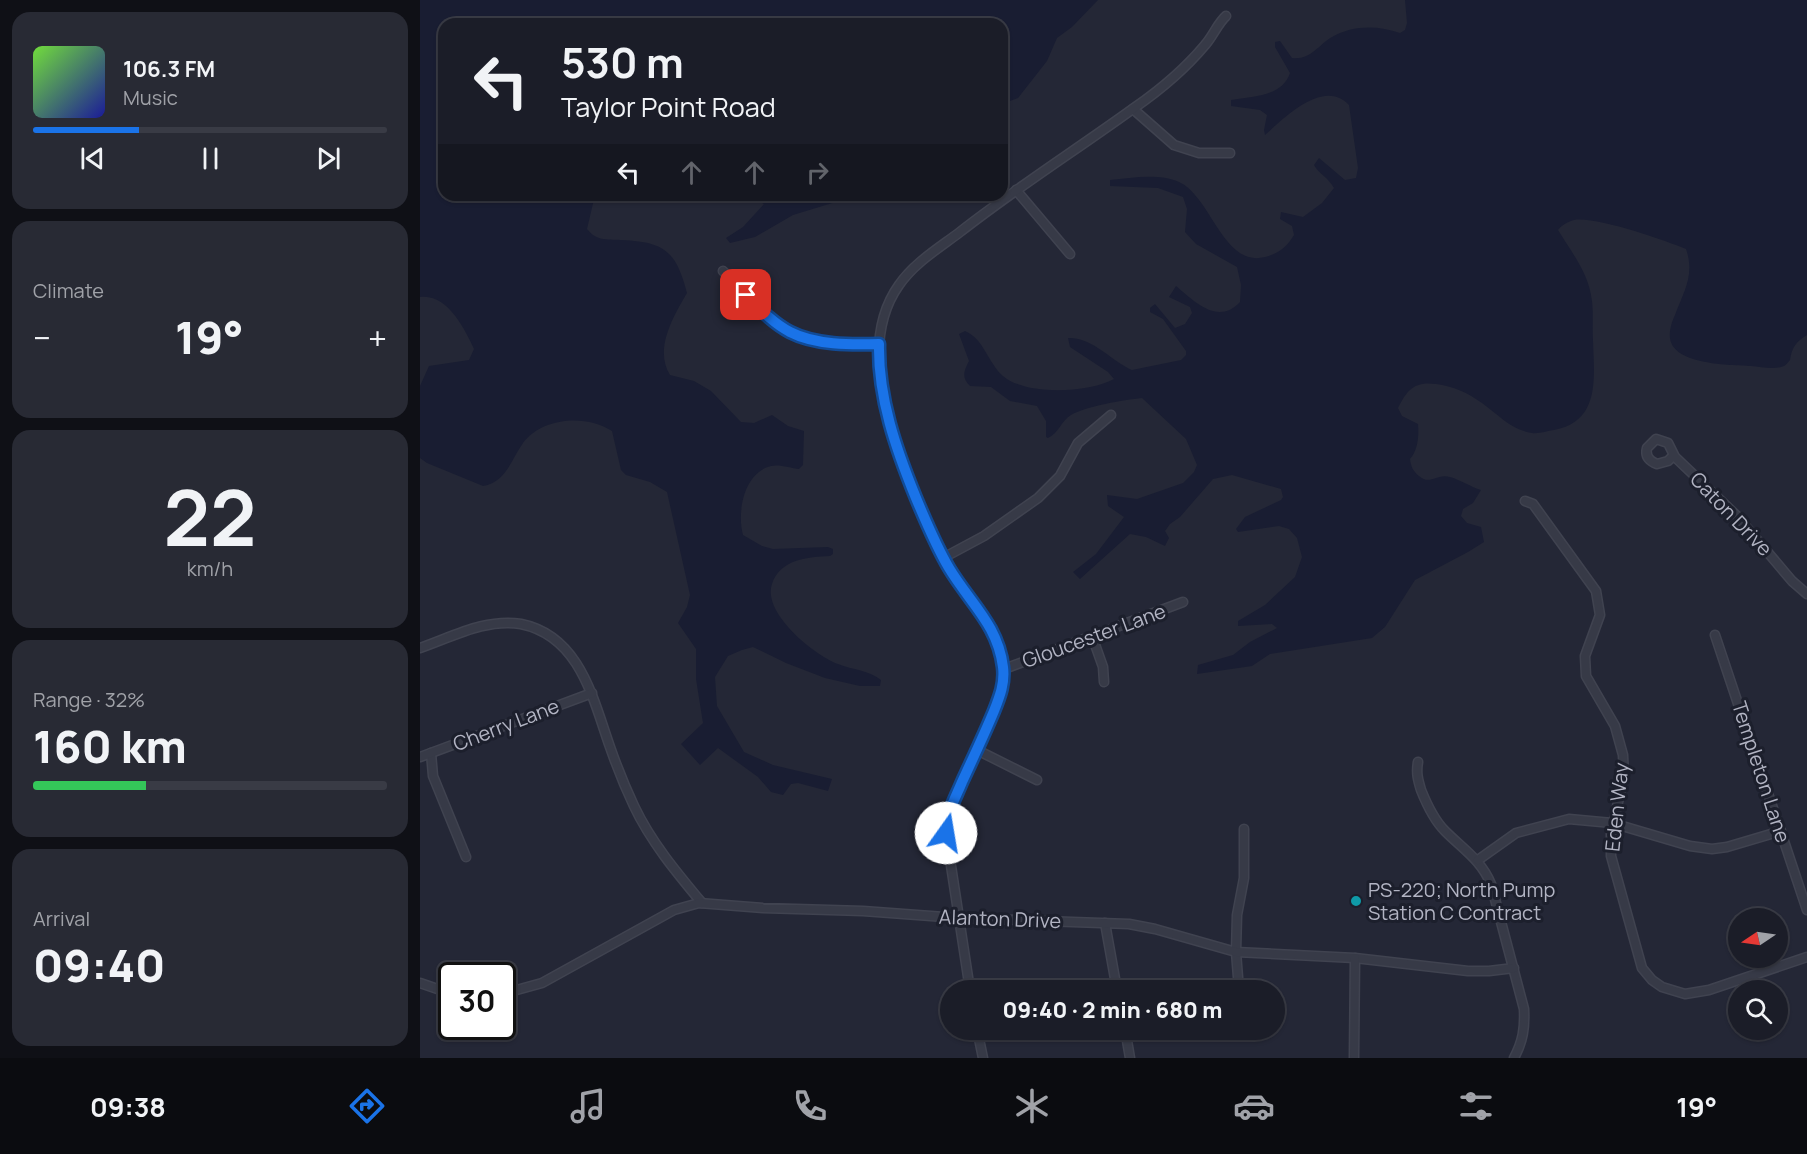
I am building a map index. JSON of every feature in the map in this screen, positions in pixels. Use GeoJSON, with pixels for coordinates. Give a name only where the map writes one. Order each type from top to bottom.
{"type":"FeatureCollection","features":[{"type":"Feature","properties":{"kind":"street"},"geometry":{"type":"LineString","coordinates":[[1008,196],[1172,79],[1206,44],[1226,16]]}},
{"type":"Feature","properties":{"kind":"street"},"geometry":{"type":"LineString","coordinates":[[1132,109],[1174,145],[1199,153],[1230,153]]}},
{"type":"Feature","properties":{"kind":"street"},"geometry":{"type":"LineString","coordinates":[[1016,190],[1070,254]]}},
{"type":"Feature","properties":{"kind":"street"},"geometry":{"type":"LineString","coordinates":[[968,980],[946,836],[946,823],[948,813],[1003,688],[1004,669],[991,626],[943,558],[910,483],[894,437],[880,373],[879,344],[886,309],[894,291],[907,274],[1001,201]]}},
{"type":"Feature","properties":{"kind":"street"},"geometry":{"type":"LineString","coordinates":[[723,271],[762,312],[793,333],[846,344],[879,344]]}},
{"type":"Feature","properties":{"kind":"street"},"geometry":{"type":"LineString","coordinates":[[943,558],[984,536],[1038,498],[1060,476],[1078,443],[1111,414]]}},
{"type":"Feature","properties":{"kind":"street","name":"Caton Drive"},"geometry":{"type":"LineString","coordinates":[[1674,455],[1668,461],[1653,462],[1649,460],[1646,451],[1654,440],[1660,439],[1668,443],[1674,455],[1737,516],[1792,581],[1807,594]]}},
{"type":"Feature","properties":{"kind":"street","name":"Eden Way"},"geometry":{"type":"LineString","coordinates":[[1525,501],[1533,504],[1564,544],[1592,583],[1599,599],[1598,623],[1584,663],[1586,676],[1617,731],[1623,755],[1624,777],[1612,823],[1611,856],[1638,960],[1647,975],[1662,987],[1677,993],[1694,993],[1807,957]]}},
{"type":"Feature","properties":{"kind":"street","name":"Gloucester Lane"},"geometry":{"type":"LineString","coordinates":[[1004,669],[1184,602]]}},
{"type":"Feature","properties":{"kind":"street"},"geometry":{"type":"LineString","coordinates":[[420,648],[496,623],[533,627],[549,634],[564,647],[581,671],[592,693],[623,781],[646,830],[702,903]]}},
{"type":"Feature","properties":{"kind":"street","name":"Templeton Lane"},"geometry":{"type":"LineString","coordinates":[[1715,635],[1807,910]]}},
{"type":"Feature","properties":{"kind":"street"},"geometry":{"type":"LineString","coordinates":[[1092,636],[1104,667],[1104,682]]}},
{"type":"Feature","properties":{"kind":"street","name":"Cherry Lane"},"geometry":{"type":"LineString","coordinates":[[420,757],[592,693]]}},
{"type":"Feature","properties":{"kind":"street"},"geometry":{"type":"LineString","coordinates":[[977,750],[1037,780]]}},
{"type":"Feature","properties":{"kind":"street"},"geometry":{"type":"LineString","coordinates":[[431,753],[433,776],[466,857]]}},
{"type":"Feature","properties":{"kind":"street"},"geometry":{"type":"LineString","coordinates":[[1418,762],[1416,770],[1418,781],[1435,819],[1478,860],[1491,884],[1524,1009],[1525,1030],[1522,1044],[1514,1058]]}},
{"type":"Feature","properties":{"kind":"street"},"geometry":{"type":"LineString","coordinates":[[1478,860],[1516,832],[1569,819],[1612,823],[1690,846],[1712,849],[1727,847],[1781,831]]}},
{"type":"Feature","properties":{"kind":"street"},"geometry":{"type":"LineString","coordinates":[[1238,980],[1237,915],[1244,878],[1244,829]]}},
{"type":"Feature","properties":{"kind":"street","name":"Alanton Drive"},"geometry":{"type":"LineString","coordinates":[[516,990],[542,983],[674,910],[702,903],[958,918],[1129,924],[1155,928],[1236,952],[1355,958],[1468,971],[1514,968]]}},
{"type":"Feature","properties":{"kind":"street"},"geometry":{"type":"LineString","coordinates":[[1105,923],[1116,980]]}},
{"type":"Feature","properties":{"kind":"street"},"geometry":{"type":"LineString","coordinates":[[1354,1058],[1355,958]]}},
{"type":"Feature","properties":{"kind":"street"},"geometry":{"type":"LineString","coordinates":[[420,983],[438,989]]}},
{"type":"Feature","properties":{"kind":"street"},"geometry":{"type":"LineString","coordinates":[[979,1040],[983,1058]]}},
{"type":"Feature","properties":{"kind":"street"},"geometry":{"type":"LineString","coordinates":[[1127,1040],[1130,1058]]}},
{"type":"Feature","properties":{"kind":"water"},"geometry":{"type":"Polygon","coordinates":[[[420,0],[1098,0],[1072,27],[1057,38],[1047,61],[1018,98],[1008,102],[1008,18],[438,18],[438,201],[594,201],[587,229],[594,236],[602,239],[648,243],[666,252],[678,267],[687,293],[667,333],[664,355],[670,375],[694,381],[711,391],[741,422],[754,423],[772,415],[788,426],[804,431],[803,465],[799,469],[771,466],[762,470],[748,485],[742,505],[743,535],[762,546],[773,549],[828,547],[833,549],[833,554],[830,556],[796,561],[781,569],[772,584],[771,595],[775,607],[782,620],[792,631],[816,652],[838,664],[876,677],[881,680],[880,686],[860,686],[825,678],[753,647],[728,656],[715,677],[717,706],[744,752],[773,765],[832,779],[828,791],[798,783],[791,784],[783,795],[771,792],[758,777],[718,748],[700,765],[681,744],[703,723],[696,679],[696,649],[678,623],[687,607],[690,595],[667,492],[650,482],[626,475],[621,470],[612,431],[578,420],[553,423],[541,428],[523,443],[503,475],[491,484],[483,486],[420,458],[420,386],[429,366],[469,360],[474,349],[466,332],[447,306],[430,297],[420,297],[420,0]]]}},
{"type":"Feature","properties":{"kind":"water"},"geometry":{"type":"Polygon","coordinates":[[[1405,0],[1807,0],[1807,335],[1795,345],[1790,360],[1784,366],[1776,368],[1717,364],[1681,354],[1674,347],[1670,332],[1689,275],[1686,249],[1613,225],[1584,220],[1567,223],[1558,230],[1586,278],[1592,306],[1594,368],[1592,395],[1580,417],[1569,425],[1554,430],[1532,433],[1511,425],[1466,393],[1448,386],[1428,383],[1412,388],[1398,408],[1402,416],[1418,424],[1417,443],[1410,459],[1417,474],[1427,480],[1450,477],[1481,490],[1473,503],[1463,509],[1461,516],[1467,523],[1481,527],[1484,542],[1415,580],[1385,627],[1372,638],[1270,654],[1252,666],[1197,674],[1198,665],[1233,655],[1250,642],[1277,628],[1272,624],[1238,626],[1238,621],[1265,605],[1295,577],[1302,557],[1297,538],[1289,529],[1279,526],[1238,532],[1236,529],[1245,517],[1281,500],[1283,497],[1281,489],[1232,475],[1213,479],[1180,517],[1170,524],[1165,531],[1169,538],[1165,546],[1146,537],[1130,534],[1080,579],[1073,572],[1096,554],[1124,517],[1108,506],[1107,495],[1137,499],[1183,483],[1194,472],[1197,465],[1186,439],[1142,398],[1105,404],[1078,412],[1071,415],[1048,438],[1046,437],[1046,421],[1037,406],[1010,401],[991,387],[970,386],[967,383],[964,374],[969,361],[959,334],[965,331],[977,340],[1003,376],[1026,387],[1041,389],[1089,387],[1114,379],[1108,372],[1070,347],[1068,338],[1094,345],[1132,370],[1181,360],[1186,355],[1186,351],[1163,319],[1150,312],[1150,308],[1155,304],[1175,328],[1185,324],[1192,313],[1190,307],[1169,297],[1176,286],[1206,309],[1223,312],[1232,309],[1240,302],[1241,285],[1237,267],[1196,244],[1185,232],[1187,209],[1183,197],[1158,188],[1110,186],[1110,180],[1154,177],[1179,182],[1200,201],[1218,229],[1238,252],[1251,258],[1265,257],[1278,252],[1294,235],[1292,226],[1280,219],[1281,212],[1303,217],[1322,203],[1334,188],[1314,165],[1319,158],[1345,180],[1356,178],[1358,168],[1349,105],[1339,98],[1328,96],[1317,98],[1294,110],[1265,135],[1267,115],[1260,110],[1231,106],[1231,100],[1266,94],[1274,91],[1286,81],[1290,73],[1275,47],[1275,42],[1280,41],[1292,58],[1299,58],[1309,55],[1332,37],[1348,30],[1374,28],[1400,33],[1405,30],[1407,23],[1405,0]]]}},
{"type":"Feature","properties":{"kind":"water"},"geometry":{"type":"Polygon","coordinates":[[[758,201],[839,201],[793,215],[755,237],[730,243],[726,238],[743,227],[764,204],[758,201]]]}},
{"type":"Feature","properties":{"kind":"place","name":"PS-220; North Pump Station C Contract"},"geometry":{"type":"Point","coordinates":[1356,901]}},
{"type":"Feature","properties":{"kind":"route"},"geometry":{"type":"LineString","coordinates":[[746,295],[771,320],[793,333],[811,339],[846,344],[879,344],[880,373],[891,428],[910,483],[943,558],[986,618],[997,640],[1004,669],[1003,688],[948,813],[946,833]]}}]}
